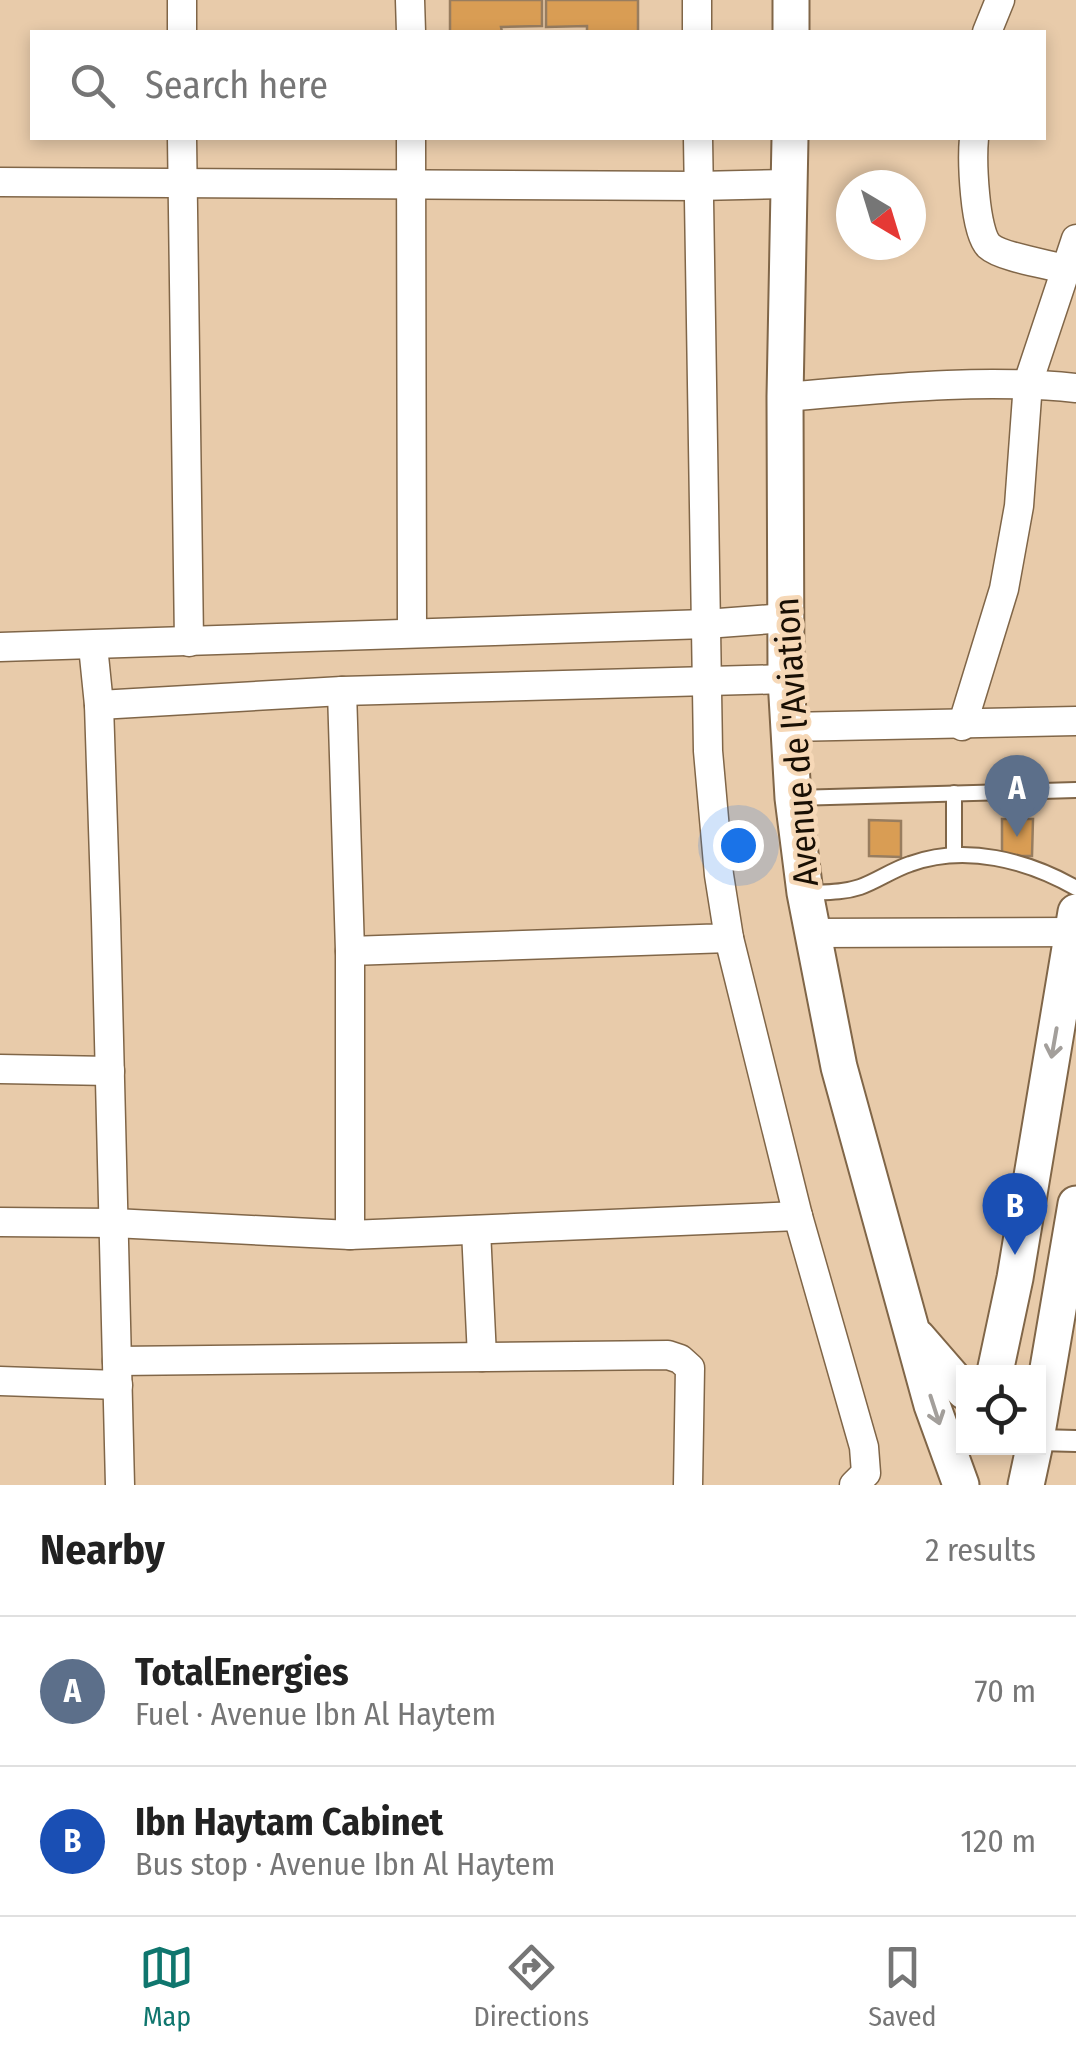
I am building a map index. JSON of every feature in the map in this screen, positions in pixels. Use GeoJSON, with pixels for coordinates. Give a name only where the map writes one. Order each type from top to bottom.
{"type":"FeatureCollection","features":[{"type":"Feature","properties":{"kind":"street"},"geometry":{"type":"LineString","coordinates":[[182,0],[182,30]]}},
{"type":"Feature","properties":{"kind":"street"},"geometry":{"type":"LineString","coordinates":[[410,0],[410,30]]}},
{"type":"Feature","properties":{"kind":"street"},"geometry":{"type":"LineString","coordinates":[[697,0],[697,30]]}},
{"type":"Feature","properties":{"kind":"street"},"geometry":{"type":"LineString","coordinates":[[791,0],[791,30]]}},
{"type":"Feature","properties":{"kind":"street"},"geometry":{"type":"LineString","coordinates":[[988,30],[1000,0]]}},
{"type":"Feature","properties":{"kind":"street"},"geometry":{"type":"LineString","coordinates":[[182,140],[189,642]]}},
{"type":"Feature","properties":{"kind":"street"},"geometry":{"type":"LineString","coordinates":[[411,140],[412,634]]}},
{"type":"Feature","properties":{"kind":"street"},"geometry":{"type":"LineString","coordinates":[[698,140],[706,682],[712,804],[729,938],[798,1216],[864,1448],[866,1473],[854,1485]]}},
{"type":"Feature","properties":{"kind":"street","name":"Avenue de l'Aviation"},"geometry":{"type":"LineString","coordinates":[[790,140],[784,397],[786,679],[793,798],[805,892],[839,1067],[932,1405],[964,1485]]}},
{"type":"Feature","properties":{"kind":"street"},"geometry":{"type":"LineString","coordinates":[[974,140],[972,159],[982,237],[992,249],[1064,269]]}},
{"type":"Feature","properties":{"kind":"street"},"geometry":{"type":"LineString","coordinates":[[0,182],[789,184]]}},
{"type":"Feature","properties":{"kind":"street"},"geometry":{"type":"LineString","coordinates":[[962,726],[1004,589],[1019,506],[1028,384],[1076,238]]}},
{"type":"Feature","properties":{"kind":"street"},"geometry":{"type":"LineString","coordinates":[[784,397],[1028,384],[1076,388]]}},
{"type":"Feature","properties":{"kind":"street"},"geometry":{"type":"LineString","coordinates":[[0,647],[706,624],[785,618]]}},
{"type":"Feature","properties":{"kind":"street"},"geometry":{"type":"LineString","coordinates":[[94,646],[99,705],[120,1485]]}},
{"type":"Feature","properties":{"kind":"street"},"geometry":{"type":"LineString","coordinates":[[99,705],[342,691],[786,679]]}},
{"type":"Feature","properties":{"kind":"street"},"geometry":{"type":"LineString","coordinates":[[342,691],[350,951],[350,1235]]}},
{"type":"Feature","properties":{"kind":"street"},"geometry":{"type":"LineString","coordinates":[[788,726],[962,726],[1076,721]]}},
{"type":"Feature","properties":{"kind":"street"},"geometry":{"type":"LineString","coordinates":[[812,932],[1074,922],[996,1365]]}},
{"type":"Feature","properties":{"kind":"street"},"geometry":{"type":"LineString","coordinates":[[350,951],[729,938]]}},
{"type":"Feature","properties":{"kind":"street"},"geometry":{"type":"LineString","coordinates":[[0,1069],[110,1071]]}},
{"type":"Feature","properties":{"kind":"street"},"geometry":{"type":"LineString","coordinates":[[1046,1404],[1065,1349],[1076,1204]]}},
{"type":"Feature","properties":{"kind":"street"},"geometry":{"type":"LineString","coordinates":[[0,1222],[114,1223],[350,1235],[798,1216]]}},
{"type":"Feature","properties":{"kind":"street"},"geometry":{"type":"LineString","coordinates":[[476,1230],[482,1357]]}},
{"type":"Feature","properties":{"kind":"street","name":"Avenue de l'Aviation"},"geometry":{"type":"LineString","coordinates":[[914,1334],[956,1383]]}},
{"type":"Feature","properties":{"kind":"street"},"geometry":{"type":"LineString","coordinates":[[0,1381],[482,1357],[668,1355],[680,1358],[690,1368],[688,1485]]}},
{"type":"Feature","properties":{"kind":"street"},"geometry":{"type":"LineString","coordinates":[[1046,1440],[1076,1441]]}},
{"type":"Feature","properties":{"kind":"street"},"geometry":{"type":"LineString","coordinates":[[964,1485],[975,1455]]}},
{"type":"Feature","properties":{"kind":"street"},"geometry":{"type":"LineString","coordinates":[[1026,1485],[1032,1455]]}},
{"type":"Feature","properties":{"kind":"lane"},"geometry":{"type":"LineString","coordinates":[[793,798],[1076,790]]}},
{"type":"Feature","properties":{"kind":"lane"},"geometry":{"type":"LineString","coordinates":[[954,793],[954,855]]}},
{"type":"Feature","properties":{"kind":"lane"},"geometry":{"type":"LineString","coordinates":[[805,892],[850,889],[906,865],[954,855],[1007,860],[1076,888]]}},
{"type":"Feature","properties":{"kind":"building"},"geometry":{"type":"Polygon","coordinates":[[[450,0],[542,0],[542,26],[450,30],[450,0]]]}},
{"type":"Feature","properties":{"kind":"building"},"geometry":{"type":"Polygon","coordinates":[[[546,0],[638,0],[638,30],[546,27],[546,0]]]}},
{"type":"Feature","properties":{"kind":"building"},"geometry":{"type":"Polygon","coordinates":[[[1002,819],[1033,819],[1032,856],[1002,856],[1002,819]]]}},
{"type":"Feature","properties":{"kind":"building"},"geometry":{"type":"Polygon","coordinates":[[[869,820],[901,821],[901,857],[869,856],[869,820]]]}},
{"type":"Feature","properties":{"kind":"place","name":"TotalEnergies"},"geometry":{"type":"Point","coordinates":[1017,837]}},
{"type":"Feature","properties":{"kind":"place","name":"Ibn Haytam Cabinet"},"geometry":{"type":"Point","coordinates":[1015,1255]}}]}
